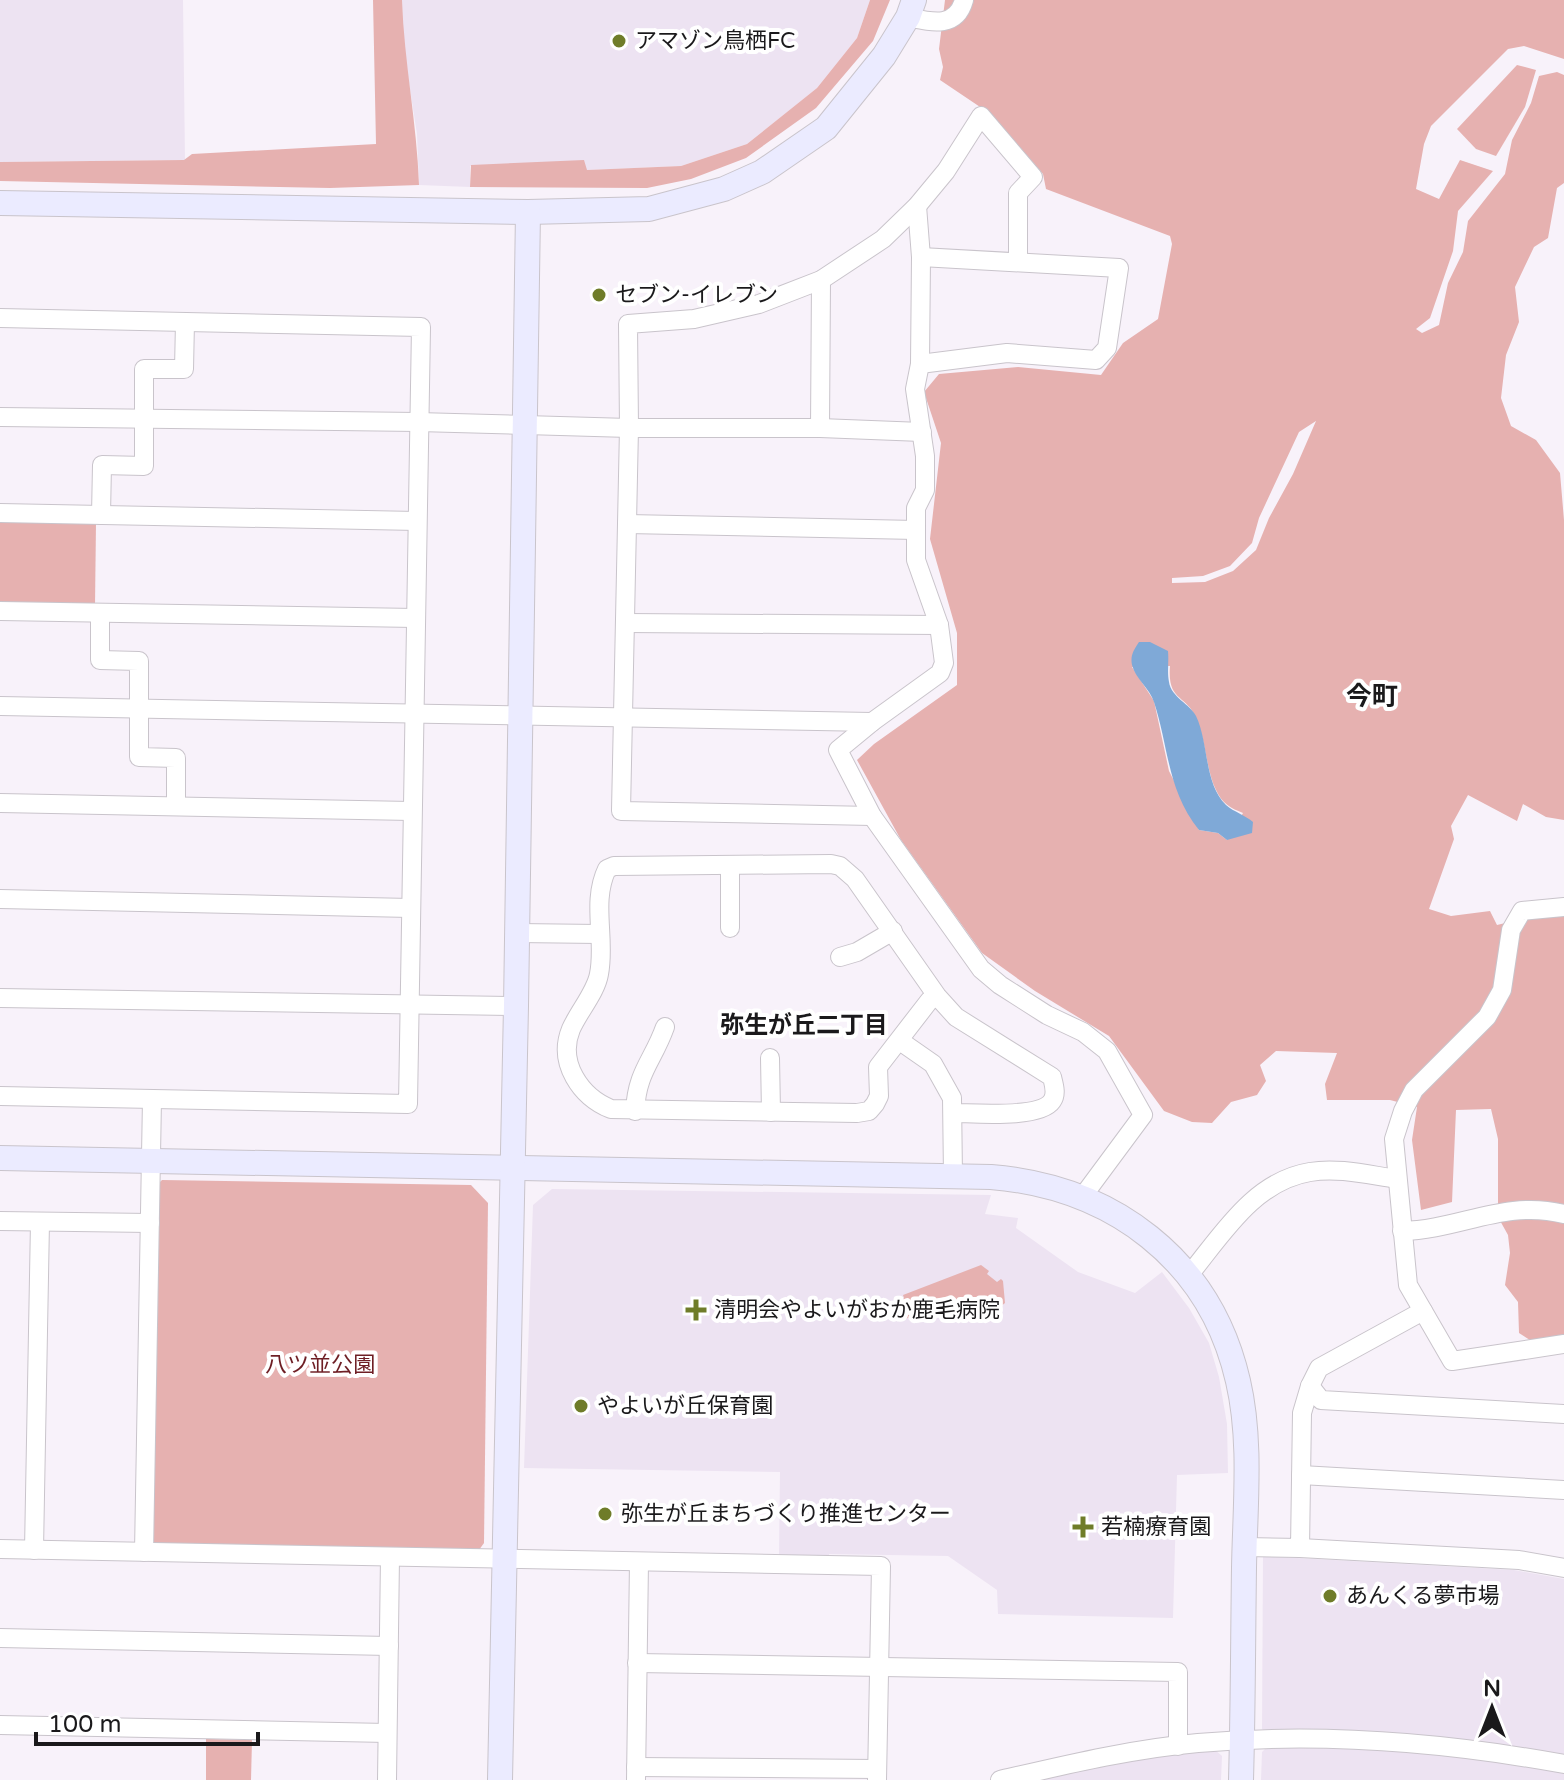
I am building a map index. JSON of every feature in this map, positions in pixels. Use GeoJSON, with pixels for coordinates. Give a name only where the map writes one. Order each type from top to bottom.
{"type":"FeatureCollection","features":[{"type":"Feature","properties":{"kind":"street"},"geometry":{"type":"LineString","coordinates":[[0,203],[528,212],[649,209],[724,189],[762,172],[826,128],[866,81],[911,8],[946,22],[958,15],[964,0]]}},
{"type":"Feature","properties":{"kind":"street"},"geometry":{"type":"LineString","coordinates":[[872,816],[621,811],[629,428],[628,324],[694,319],[759,304],[821,280],[883,239],[917,206],[946,171],[981,116],[1033,177],[1018,193],[1018,261]]}},
{"type":"Feature","properties":{"kind":"street"},"geometry":{"type":"LineString","coordinates":[[917,206],[921,257],[920,364],[915,389],[922,432],[925,490],[916,508],[918,568],[939,625],[944,663],[940,673],[838,750],[872,816],[981,969],[1000,985],[1047,1015],[1083,1032],[1107,1051],[1143,1115],[1083,1196]]}},
{"type":"Feature","properties":{"kind":"street"},"geometry":{"type":"LineString","coordinates":[[500,1780],[528,212]]}},
{"type":"Feature","properties":{"kind":"street"},"geometry":{"type":"LineString","coordinates":[[920,364],[1007,353],[1096,360],[1107,348],[1119,268],[921,257]]}},
{"type":"Feature","properties":{"kind":"street"},"geometry":{"type":"LineString","coordinates":[[820,428],[821,280]]}},
{"type":"Feature","properties":{"kind":"street"},"geometry":{"type":"LineString","coordinates":[[0,318],[421,327],[408,1104],[0,1096]]}},
{"type":"Feature","properties":{"kind":"street"},"geometry":{"type":"LineString","coordinates":[[101,515],[102,465],[144,466],[144,369],[184,369],[185,322]]}},
{"type":"Feature","properties":{"kind":"street"},"geometry":{"type":"LineString","coordinates":[[0,417],[922,432]]}},
{"type":"Feature","properties":{"kind":"street"},"geometry":{"type":"LineString","coordinates":[[0,513],[417,521]]}},
{"type":"Feature","properties":{"kind":"street"},"geometry":{"type":"LineString","coordinates":[[627,524],[916,530]]}},
{"type":"Feature","properties":{"kind":"street"},"geometry":{"type":"LineString","coordinates":[[0,611],[415,618]]}},
{"type":"Feature","properties":{"kind":"street"},"geometry":{"type":"LineString","coordinates":[[100,613],[100,660],[139,661],[139,757],[176,758],[176,806]]}},
{"type":"Feature","properties":{"kind":"street"},"geometry":{"type":"LineString","coordinates":[[626,623],[939,625]]}},
{"type":"Feature","properties":{"kind":"street"},"geometry":{"type":"LineString","coordinates":[[0,706],[872,722]]}},
{"type":"Feature","properties":{"kind":"street"},"geometry":{"type":"LineString","coordinates":[[0,803],[411,811]]}},
{"type":"Feature","properties":{"kind":"street"},"geometry":{"type":"LineString","coordinates":[[937,996],[929,1001],[878,1067],[879,1096],[869,1111],[857,1113],[611,1109],[591,1098],[573,1077],[568,1054],[570,1031],[599,975],[600,887],[607,869],[614,866],[831,864],[840,866],[855,879],[937,996],[956,1017],[1052,1077],[1055,1089],[1052,1101],[1044,1109],[953,1113]]}},
{"type":"Feature","properties":{"kind":"street"},"geometry":{"type":"LineString","coordinates":[[730,865],[730,928]]}},
{"type":"Feature","properties":{"kind":"street"},"geometry":{"type":"LineString","coordinates":[[0,899],[410,908]]}},
{"type":"Feature","properties":{"kind":"street"},"geometry":{"type":"LineString","coordinates":[[1564,907],[1522,911],[1511,930],[1502,990],[1487,1017],[1414,1090],[1394,1139],[1408,1285],[1452,1361],[1564,1344]]}},
{"type":"Feature","properties":{"kind":"street"},"geometry":{"type":"LineString","coordinates":[[840,957],[857,952],[893,931]]}},
{"type":"Feature","properties":{"kind":"street"},"geometry":{"type":"LineString","coordinates":[[517,933],[599,934]]}},
{"type":"Feature","properties":{"kind":"street"},"geometry":{"type":"LineString","coordinates":[[0,998],[516,1006]]}},
{"type":"Feature","properties":{"kind":"street"},"geometry":{"type":"LineString","coordinates":[[635,1111],[640,1075],[659,1045],[665,1027]]}},
{"type":"Feature","properties":{"kind":"street"},"geometry":{"type":"LineString","coordinates":[[900,1041],[933,1064],[952,1098],[953,1176]]}},
{"type":"Feature","properties":{"kind":"street"},"geometry":{"type":"LineString","coordinates":[[770,1058],[771,1112]]}},
{"type":"Feature","properties":{"kind":"street"},"geometry":{"type":"LineString","coordinates":[[144,1552],[152,1099]]}},
{"type":"Feature","properties":{"kind":"street"},"geometry":{"type":"LineString","coordinates":[[0,1158],[953,1176],[1018,1179],[1083,1196],[1152,1238],[1189,1275],[1213,1315],[1232,1357],[1239,1382],[1246,1440],[1241,1780]]}},
{"type":"Feature","properties":{"kind":"street"},"geometry":{"type":"LineString","coordinates":[[1189,1275],[1245,1207],[1272,1185],[1310,1172],[1345,1172],[1397,1179]]}},
{"type":"Feature","properties":{"kind":"street"},"geometry":{"type":"LineString","coordinates":[[1402,1231],[1426,1230],[1503,1210],[1541,1208],[1564,1214]]}},
{"type":"Feature","properties":{"kind":"street"},"geometry":{"type":"LineString","coordinates":[[0,1221],[150,1223]]}},
{"type":"Feature","properties":{"kind":"street"},"geometry":{"type":"LineString","coordinates":[[34,1550],[40,1222]]}},
{"type":"Feature","properties":{"kind":"street"},"geometry":{"type":"LineString","coordinates":[[1300,1548],[1302,1413],[1319,1368],[1423,1311]]}},
{"type":"Feature","properties":{"kind":"street"},"geometry":{"type":"LineString","coordinates":[[1310,1386],[1321,1400],[1564,1414]]}},
{"type":"Feature","properties":{"kind":"street"},"geometry":{"type":"LineString","coordinates":[[1301,1475],[1564,1490]]}},
{"type":"Feature","properties":{"kind":"street"},"geometry":{"type":"LineString","coordinates":[[1245,1547],[1519,1560],[1564,1568]]}},
{"type":"Feature","properties":{"kind":"street"},"geometry":{"type":"LineString","coordinates":[[0,1549],[881,1566],[877,1774],[636,1774],[639,1562]]}},
{"type":"Feature","properties":{"kind":"street"},"geometry":{"type":"LineString","coordinates":[[387,1780],[390,1557]]}},
{"type":"Feature","properties":{"kind":"street"},"geometry":{"type":"LineString","coordinates":[[0,1638],[389,1646]]}},
{"type":"Feature","properties":{"kind":"street"},"geometry":{"type":"LineString","coordinates":[[637,1663],[1178,1672],[1178,1746]]}},
{"type":"Feature","properties":{"kind":"street"},"geometry":{"type":"LineString","coordinates":[[0,1725],[387,1733]]}},
{"type":"Feature","properties":{"kind":"street"},"geometry":{"type":"LineString","coordinates":[[1000,1780],[1093,1759],[1242,1740],[1417,1742],[1564,1764]]}},
{"type":"Feature","properties":{"kind":"shaded area"},"geometry":{"type":"Polygon","coordinates":[[[0,0],[183,0],[185,160],[0,162],[0,0]]]}},
{"type":"Feature","properties":{"kind":"shaded area"},"geometry":{"type":"Polygon","coordinates":[[[402,0],[870,0],[857,38],[817,88],[747,144],[681,166],[587,170],[470,166],[470,187],[419,185],[417,134],[403,45],[402,0]]]}},
{"type":"Feature","properties":{"kind":"shaded area"},"geometry":{"type":"Polygon","coordinates":[[[552,1189],[991,1195],[985,1214],[1018,1218],[1016,1228],[1078,1272],[1135,1293],[1162,1272],[1189,1308],[1209,1343],[1227,1424],[1228,1473],[1177,1475],[1173,1618],[998,1614],[997,1590],[948,1556],[829,1554],[829,1558],[779,1557],[780,1472],[524,1468],[533,1205],[552,1189]]]}},
{"type":"Feature","properties":{"kind":"shaded area"},"geometry":{"type":"Polygon","coordinates":[[[1263,1556],[1514,1570],[1564,1579],[1564,1758],[1267,1733],[1262,1729],[1263,1556]]]}},
{"type":"Feature","properties":{"kind":"shaded area"},"geometry":{"type":"Polygon","coordinates":[[[1267,1747],[1419,1750],[1564,1771],[1564,1780],[1261,1780],[1262,1752],[1267,1747]]]}},
{"type":"Feature","properties":{"kind":"shaded area"},"geometry":{"type":"Polygon","coordinates":[[[1215,1750],[1222,1756],[1221,1780],[1032,1780],[1100,1765],[1215,1750]]]}},
{"type":"Feature","properties":{"kind":"green space"},"geometry":{"type":"Polygon","coordinates":[[[373,0],[402,0],[419,185],[330,188],[0,181],[0,162],[184,160],[192,154],[376,144],[373,0]]]}},
{"type":"Feature","properties":{"kind":"green space"},"geometry":{"type":"Polygon","coordinates":[[[870,0],[890,0],[873,41],[816,108],[746,158],[691,179],[647,188],[470,187],[471,165],[584,160],[587,170],[681,166],[747,144],[817,88],[857,38],[870,0]]]}},
{"type":"Feature","properties":{"kind":"green space"},"geometry":{"type":"Polygon","coordinates":[[[945,0],[1564,0],[1564,59],[1524,46],[1508,49],[1431,126],[1424,144],[1416,189],[1439,199],[1460,160],[1493,171],[1458,211],[1453,251],[1430,318],[1416,329],[1422,333],[1439,325],[1448,283],[1463,252],[1468,221],[1505,174],[1512,140],[1531,103],[1539,76],[1557,72],[1564,75],[1564,183],[1557,188],[1548,238],[1534,247],[1515,287],[1519,322],[1506,355],[1501,398],[1511,426],[1536,440],[1560,473],[1564,520],[1564,820],[1546,817],[1523,804],[1517,821],[1468,795],[1451,826],[1454,839],[1429,909],[1451,916],[1490,911],[1497,925],[1538,915],[1564,913],[1564,1337],[1533,1342],[1519,1333],[1518,1302],[1505,1285],[1510,1253],[1508,1235],[1498,1217],[1498,1139],[1491,1109],[1456,1110],[1452,1202],[1421,1210],[1412,1140],[1417,1107],[1390,1100],[1327,1100],[1325,1084],[1337,1053],[1276,1051],[1260,1065],[1266,1081],[1257,1095],[1231,1102],[1212,1123],[1192,1122],[1164,1111],[1109,1036],[1035,991],[982,953],[901,840],[857,760],[874,744],[957,685],[957,633],[930,539],[941,443],[924,392],[939,374],[1018,367],[1101,375],[1123,343],[1158,319],[1172,244],[1170,236],[1046,189],[1043,174],[992,115],[940,80],[943,67],[939,49],[945,0]],[[1316,421],[1299,432],[1259,518],[1252,543],[1230,566],[1203,576],[1172,578],[1172,583],[1205,582],[1233,571],[1256,550],[1316,421]],[[1170,666],[1132,667],[1154,701],[1169,771],[1199,830],[1218,833],[1227,840],[1243,813],[1227,804],[1216,790],[1192,710],[1171,686],[1170,666]]]}},
{"type":"Feature","properties":{"kind":"green space"},"geometry":{"type":"Polygon","coordinates":[[[1517,65],[1536,70],[1525,107],[1496,156],[1476,149],[1457,129],[1517,65]]]}},
{"type":"Feature","properties":{"kind":"green space"},"geometry":{"type":"Polygon","coordinates":[[[0,521],[96,523],[95,605],[0,604],[0,521]]]}},
{"type":"Feature","properties":{"kind":"green space","name":"八ツ並公園"},"geometry":{"type":"Polygon","coordinates":[[[162,1180],[471,1185],[488,1203],[484,1543],[479,1550],[157,1546],[152,1541],[157,1185],[162,1180]]]}},
{"type":"Feature","properties":{"kind":"green space"},"geometry":{"type":"Polygon","coordinates":[[[981,1265],[997,1282],[1003,1281],[1005,1303],[995,1311],[898,1319],[890,1311],[889,1303],[904,1298],[903,1295],[981,1265]]]}},
{"type":"Feature","properties":{"kind":"green space"},"geometry":{"type":"Polygon","coordinates":[[[206,1739],[252,1740],[251,1780],[206,1780],[206,1739]]]}},
{"type":"Feature","properties":{"kind":"water"},"geometry":{"type":"Polygon","coordinates":[[[1139,642],[1150,642],[1168,651],[1170,687],[1196,716],[1214,786],[1226,805],[1253,822],[1252,833],[1227,840],[1218,833],[1199,830],[1188,815],[1170,768],[1154,702],[1132,665],[1132,655],[1139,642]]]}},
{"type":"Feature","properties":{"kind":"place","name":"アマゾン鳥栖FC"},"geometry":{"type":"Point","coordinates":[619,41]}},
{"type":"Feature","properties":{"kind":"place","name":"セブン-イレブン"},"geometry":{"type":"Point","coordinates":[599,295]}},
{"type":"Feature","properties":{"kind":"place","name":"清明会やよいがおか鹿毛病院"},"geometry":{"type":"Point","coordinates":[696,1310]}},
{"type":"Feature","properties":{"kind":"place","name":"やよいが丘保育園"},"geometry":{"type":"Point","coordinates":[581,1406]}},
{"type":"Feature","properties":{"kind":"place","name":"弥生が丘まちづくり推進センター"},"geometry":{"type":"Point","coordinates":[605,1514]}},
{"type":"Feature","properties":{"kind":"place","name":"若楠療育園"},"geometry":{"type":"Point","coordinates":[1083,1527]}},
{"type":"Feature","properties":{"kind":"place","name":"あんくる夢市場"},"geometry":{"type":"Point","coordinates":[1330,1596]}},
{"type":"Feature","properties":{"kind":"district","name":"今町"},"geometry":{"type":"Point","coordinates":[1372,696]}},
{"type":"Feature","properties":{"kind":"district","name":"弥生が丘二丁目"},"geometry":{"type":"Point","coordinates":[804,1025]}}]}
